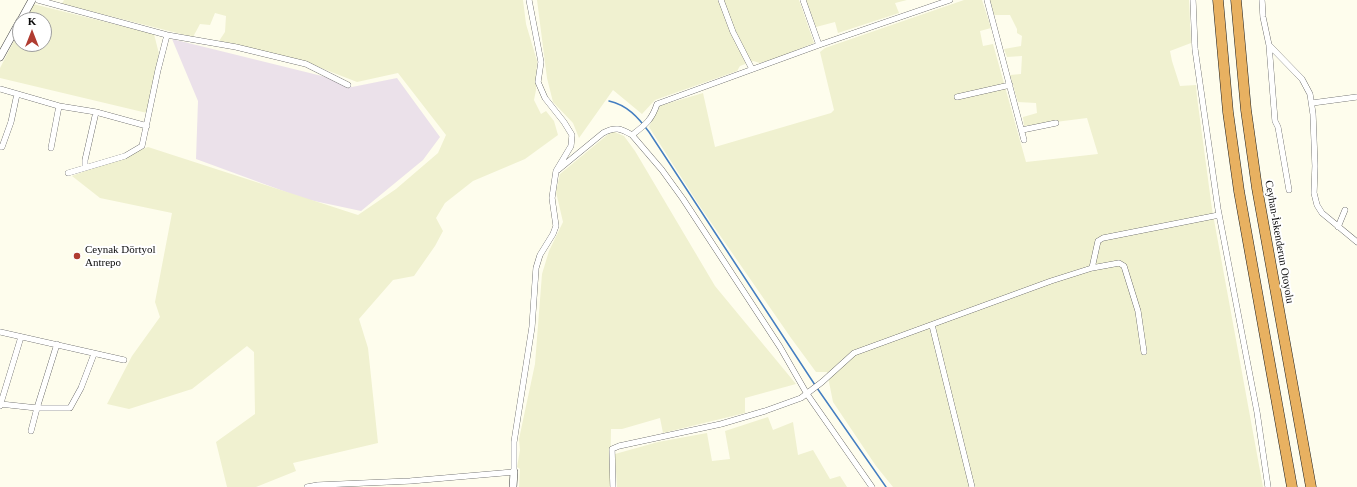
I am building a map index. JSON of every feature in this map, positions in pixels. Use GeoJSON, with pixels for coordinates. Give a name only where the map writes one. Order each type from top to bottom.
{"type":"FeatureCollection","features":[{"type":"Feature","properties":{"kind":"highway"},"geometry":{"type":"LineString","coordinates":[[1218,0],[1228,112],[1239,191],[1292,487]]}},
{"type":"Feature","properties":{"kind":"highway","name":"Ceyhan-İskenderun Otoyolu"},"geometry":{"type":"LineString","coordinates":[[1236,0],[1246,110],[1257,188],[1311,487]]}},
{"type":"Feature","properties":{"kind":"street"},"geometry":{"type":"LineString","coordinates":[[25,12],[32,0]]}},
{"type":"Feature","properties":{"kind":"street"},"geometry":{"type":"LineString","coordinates":[[38,0],[168,35],[236,47],[306,64],[348,86]]}},
{"type":"Feature","properties":{"kind":"street"},"geometry":{"type":"LineString","coordinates":[[513,487],[514,442],[532,327],[536,268],[540,255],[553,234],[556,226],[552,198],[556,172],[571,146],[572,135],[564,122],[545,98],[538,82],[541,62],[529,0]]}},
{"type":"Feature","properties":{"kind":"street"},"geometry":{"type":"LineString","coordinates":[[720,0],[733,32],[752,69]]}},
{"type":"Feature","properties":{"kind":"street"},"geometry":{"type":"LineString","coordinates":[[803,0],[819,45]]}},
{"type":"Feature","properties":{"kind":"street"},"geometry":{"type":"LineString","coordinates":[[632,135],[650,120],[654,114],[657,104],[819,45],[950,0]]}},
{"type":"Feature","properties":{"kind":"street"},"geometry":{"type":"LineString","coordinates":[[987,0],[1024,140]]}},
{"type":"Feature","properties":{"kind":"street"},"geometry":{"type":"LineString","coordinates":[[1193,0],[1195,49],[1220,215],[1257,412],[1268,487]]}},
{"type":"Feature","properties":{"kind":"street"},"geometry":{"type":"LineString","coordinates":[[1262,0],[1263,18],[1269,45],[1275,121],[1278,127],[1289,190]]}},
{"type":"Feature","properties":{"kind":"street"},"geometry":{"type":"LineString","coordinates":[[0,57],[12,35]]}},
{"type":"Feature","properties":{"kind":"street"},"geometry":{"type":"LineString","coordinates":[[68,173],[125,156],[142,146],[158,70],[168,35]]}},
{"type":"Feature","properties":{"kind":"street"},"geometry":{"type":"LineString","coordinates":[[1269,45],[1302,79],[1310,94],[1312,103],[1315,166],[1314,193],[1317,205],[1322,213],[1357,242]]}},
{"type":"Feature","properties":{"kind":"street"},"geometry":{"type":"LineString","coordinates":[[957,97],[1010,85]]}},
{"type":"Feature","properties":{"kind":"street"},"geometry":{"type":"LineString","coordinates":[[0,89],[59,106],[96,112],[147,126]]}},
{"type":"Feature","properties":{"kind":"street"},"geometry":{"type":"LineString","coordinates":[[0,147],[2,147],[11,122],[17,94]]}},
{"type":"Feature","properties":{"kind":"street"},"geometry":{"type":"LineString","coordinates":[[1312,103],[1357,96]]}},
{"type":"Feature","properties":{"kind":"street"},"geometry":{"type":"LineString","coordinates":[[51,148],[59,106]]}},
{"type":"Feature","properties":{"kind":"street"},"geometry":{"type":"LineString","coordinates":[[85,167],[85,160],[96,112]]}},
{"type":"Feature","properties":{"kind":"street"},"geometry":{"type":"LineString","coordinates":[[1022,130],[1056,123]]}},
{"type":"Feature","properties":{"kind":"street"},"geometry":{"type":"LineString","coordinates":[[556,172],[603,133],[610,130],[621,129],[632,135],[662,170],[683,199],[872,487]]}},
{"type":"Feature","properties":{"kind":"street"},"geometry":{"type":"LineString","coordinates":[[1338,227],[1345,210]]}},
{"type":"Feature","properties":{"kind":"street"},"geometry":{"type":"LineString","coordinates":[[1092,268],[1098,241],[1103,238],[1220,215]]}},
{"type":"Feature","properties":{"kind":"street"},"geometry":{"type":"LineString","coordinates":[[613,487],[612,449],[619,446],[728,421],[801,398],[822,382],[854,353],[1051,281],[1092,268],[1119,263],[1124,266],[1138,311],[1144,352]]}},
{"type":"Feature","properties":{"kind":"street"},"geometry":{"type":"LineString","coordinates":[[932,325],[972,487]]}},
{"type":"Feature","properties":{"kind":"street"},"geometry":{"type":"LineString","coordinates":[[0,332],[124,360]]}},
{"type":"Feature","properties":{"kind":"street"},"geometry":{"type":"LineString","coordinates":[[21,337],[0,405],[37,408],[70,408],[81,388],[94,354]]}},
{"type":"Feature","properties":{"kind":"street"},"geometry":{"type":"LineString","coordinates":[[31,431],[57,344]]}},
{"type":"Feature","properties":{"kind":"street"},"geometry":{"type":"LineString","coordinates":[[306,487],[318,485],[410,484],[514,472]]}},
{"type":"Feature","properties":{"kind":"shaded area"},"geometry":{"type":"Polygon","coordinates":[[[172,39],[326,77],[352,87],[397,78],[440,137],[423,160],[361,211],[305,199],[196,159],[198,101],[172,39]]]}},
{"type":"Feature","properties":{"kind":"green space"},"geometry":{"type":"Polygon","coordinates":[[[64,0],[523,0],[526,24],[537,61],[536,90],[534,100],[541,114],[546,111],[554,121],[558,135],[525,159],[473,181],[445,203],[436,218],[443,231],[435,246],[414,276],[393,280],[359,319],[368,348],[378,443],[293,463],[296,471],[256,487],[227,487],[216,442],[255,414],[254,352],[247,346],[192,389],[129,409],[107,404],[132,356],[160,317],[155,302],[172,213],[100,198],[72,176],[148,147],[358,215],[396,189],[438,153],[446,135],[398,73],[357,82],[311,64],[219,41],[225,32],[226,16],[215,13],[210,25],[200,24],[193,37],[62,4],[64,0]]]}},
{"type":"Feature","properties":{"kind":"green space"},"geometry":{"type":"Polygon","coordinates":[[[537,0],[799,0],[814,43],[777,58],[760,63],[753,61],[740,66],[737,71],[655,100],[642,114],[613,90],[579,138],[573,123],[553,102],[547,78],[537,0]]]}},
{"type":"Feature","properties":{"kind":"green space"},"geometry":{"type":"Polygon","coordinates":[[[806,0],[907,0],[895,3],[899,13],[838,33],[835,22],[816,27],[806,0]]]}},
{"type":"Feature","properties":{"kind":"green space"},"geometry":{"type":"Polygon","coordinates":[[[964,0],[982,0],[991,28],[980,31],[983,46],[993,44],[1026,162],[1098,154],[1087,118],[1024,126],[1023,117],[1037,113],[1036,103],[1018,102],[1010,75],[1021,74],[1022,56],[1007,57],[1004,49],[1021,46],[1022,36],[1017,33],[1017,29],[1010,15],[994,15],[990,0],[1189,0],[1191,43],[1170,51],[1180,86],[1196,85],[1212,209],[1263,487],[893,487],[876,466],[833,402],[827,372],[816,372],[791,338],[701,208],[649,127],[659,106],[703,93],[715,147],[831,113],[834,110],[820,52],[825,48],[964,0]]]}},
{"type":"Feature","properties":{"kind":"green space"},"geometry":{"type":"Polygon","coordinates":[[[33,4],[154,34],[159,54],[147,113],[0,78],[0,68],[12,45],[12,52],[52,52],[52,12],[29,12],[33,4]]]}},
{"type":"Feature","properties":{"kind":"green space"},"geometry":{"type":"Polygon","coordinates":[[[612,131],[624,136],[635,151],[715,286],[796,384],[745,398],[745,413],[663,433],[660,418],[622,429],[611,429],[610,487],[519,487],[520,469],[517,467],[520,450],[519,439],[535,364],[542,274],[549,251],[563,222],[556,192],[560,174],[612,131]]]}},
{"type":"Feature","properties":{"kind":"green space"},"geometry":{"type":"Polygon","coordinates":[[[768,417],[773,430],[793,422],[798,455],[813,450],[830,479],[840,476],[847,487],[617,487],[615,454],[658,442],[707,433],[712,461],[730,459],[725,431],[768,417]]]}},
{"type":"Feature","properties":{"kind":"waterway"},"geometry":{"type":"LineString","coordinates":[[609,101],[621,105],[632,112],[649,132],[815,385]]}},
{"type":"Feature","properties":{"kind":"waterway"},"geometry":{"type":"LineString","coordinates":[[817,388],[886,487]]}},
{"type":"Feature","properties":{"kind":"place","name":"Ceynak Dörtyol Antrepo"},"geometry":{"type":"Point","coordinates":[77,256]}}]}
